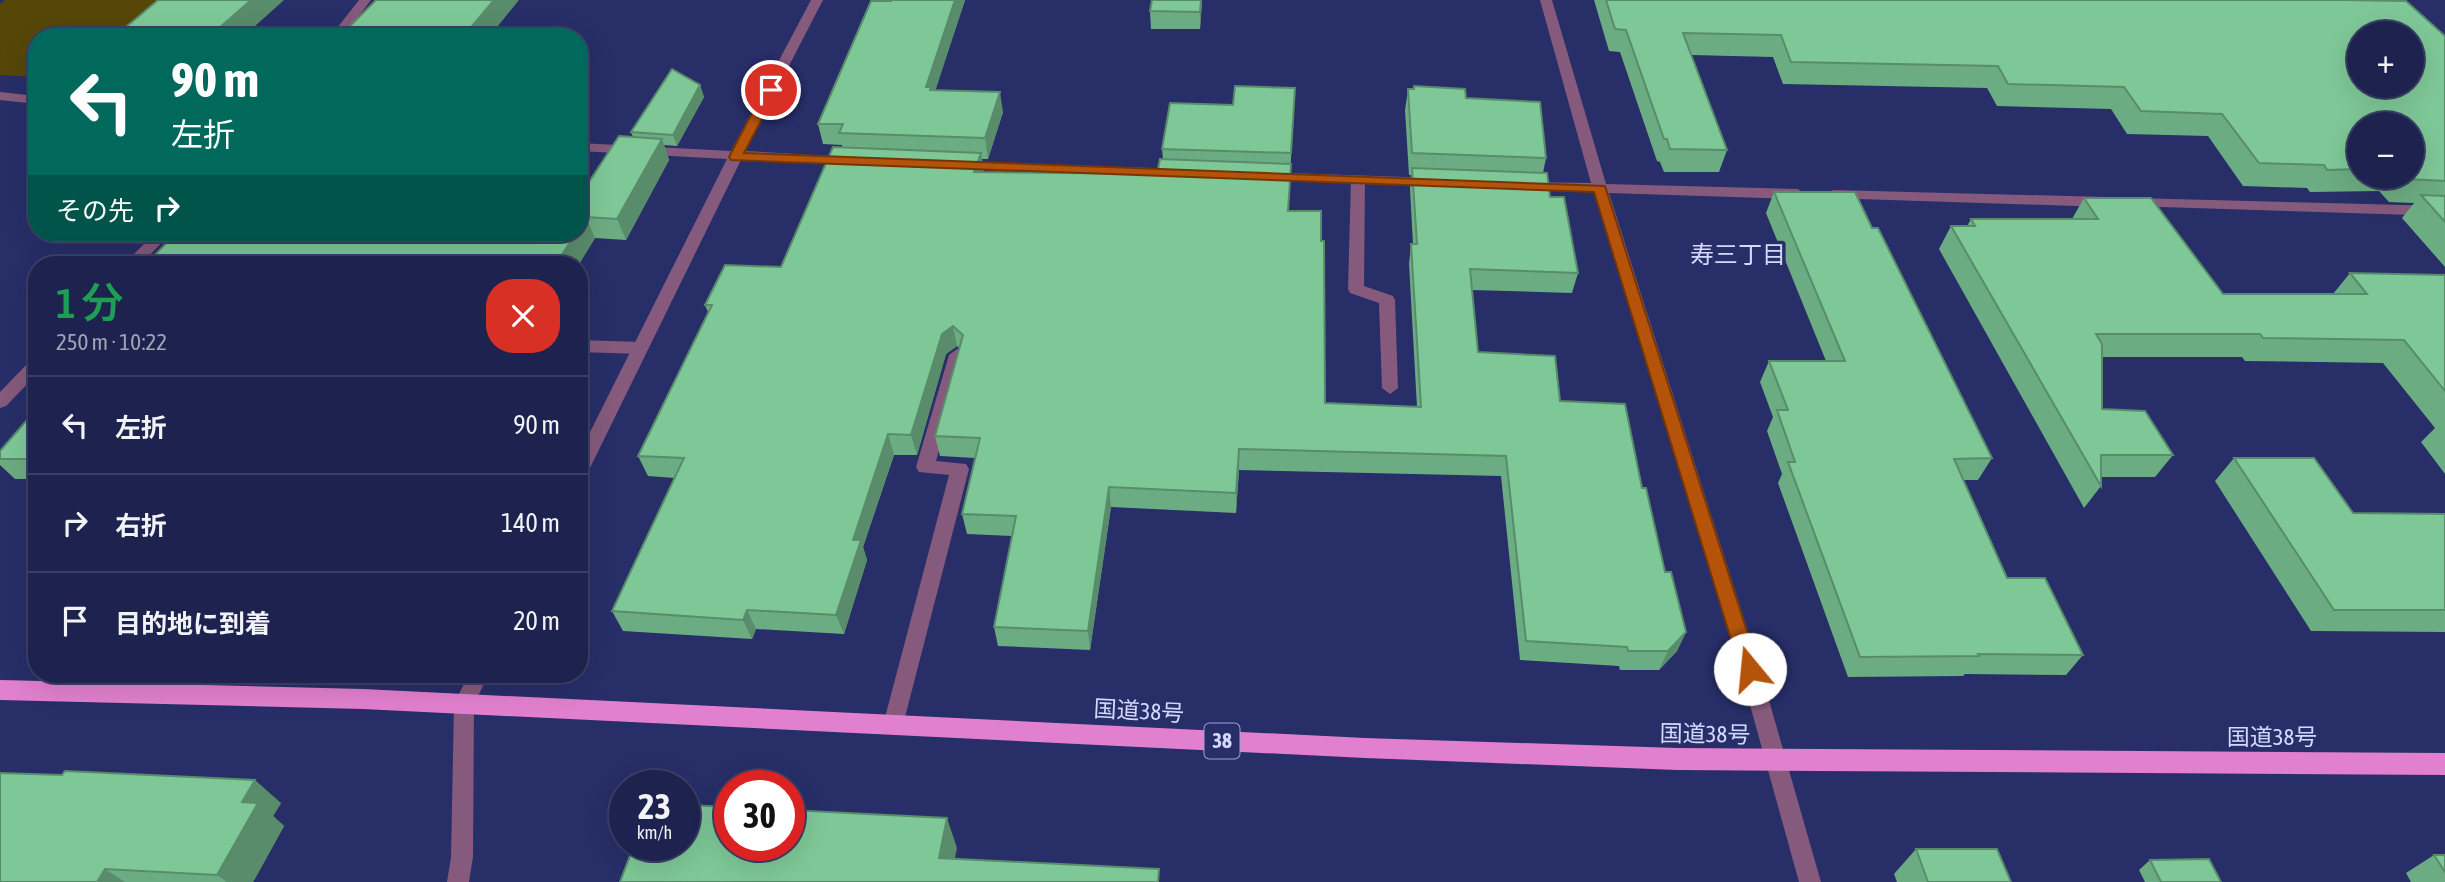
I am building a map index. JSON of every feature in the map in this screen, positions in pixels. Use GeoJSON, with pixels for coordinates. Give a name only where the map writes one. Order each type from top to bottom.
{"type":"FeatureCollection","features":[{"type":"Feature","properties":{"kind":"highway","name":"国道38号"},"geometry":{"type":"LineString","coordinates":[[0,690],[464,704],[1365,748],[1774,762],[2445,764]]}},
{"type":"Feature","properties":{"kind":"street"},"geometry":{"type":"LineString","coordinates":[[343,28],[365,0]]}},
{"type":"Feature","properties":{"kind":"street"},"geometry":{"type":"LineString","coordinates":[[588,454],[735,157],[817,0]]}},
{"type":"Feature","properties":{"kind":"street"},"geometry":{"type":"LineString","coordinates":[[1546,0],[1600,188],[1746,656],[1810,882]]}},
{"type":"Feature","properties":{"kind":"street"},"geometry":{"type":"LineString","coordinates":[[0,96],[28,99]]}},
{"type":"Feature","properties":{"kind":"street"},"geometry":{"type":"LineString","coordinates":[[588,148],[860,162]]}},
{"type":"Feature","properties":{"kind":"street"},"geometry":{"type":"LineString","coordinates":[[943,164],[1192,174]]}},
{"type":"Feature","properties":{"kind":"street"},"geometry":{"type":"LineString","coordinates":[[1247,176],[1452,183]]}},
{"type":"Feature","properties":{"kind":"street"},"geometry":{"type":"LineString","coordinates":[[1358,180],[1356,289],[1387,300],[1390,388]]}},
{"type":"Feature","properties":{"kind":"street"},"geometry":{"type":"LineString","coordinates":[[1506,185],[2445,211]]}},
{"type":"Feature","properties":{"kind":"street"},"geometry":{"type":"LineString","coordinates":[[140,256],[154,242]]}},
{"type":"Feature","properties":{"kind":"street"},"geometry":{"type":"LineString","coordinates":[[588,346],[641,348]]}},
{"type":"Feature","properties":{"kind":"street"},"geometry":{"type":"LineString","coordinates":[[893,725],[960,469],[925,467],[957,355]]}},
{"type":"Feature","properties":{"kind":"street"},"geometry":{"type":"LineString","coordinates":[[0,402],[28,373]]}},
{"type":"Feature","properties":{"kind":"street"},"geometry":{"type":"LineString","coordinates":[[458,882],[461,857],[464,704],[474,683]]}},
{"type":"Feature","properties":{"kind":"shaded area"},"geometry":{"type":"Polygon","coordinates":[[[5,0],[180,0],[145,28],[28,28],[28,77],[0,75],[0,4],[5,0]]]}},
{"type":"Feature","properties":{"kind":"building"},"geometry":{"type":"Polygon","coordinates":[[[158,0],[251,0],[219,28],[125,28],[158,0]]]}},
{"type":"Feature","properties":{"kind":"building"},"geometry":{"type":"Polygon","coordinates":[[[376,0],[494,0],[471,28],[348,28],[376,0]]]}},
{"type":"Feature","properties":{"kind":"building"},"geometry":{"type":"Polygon","coordinates":[[[955,0],[926,87],[931,87],[930,90],[1000,92],[985,138],[839,133],[843,124],[818,124],[871,1],[955,0]]]}},
{"type":"Feature","properties":{"kind":"building"},"geometry":{"type":"Polygon","coordinates":[[[1152,0],[1201,0],[1200,12],[1150,11],[1152,0]]]}},
{"type":"Feature","properties":{"kind":"building"},"geometry":{"type":"Polygon","coordinates":[[[1606,0],[2406,1],[2445,36],[2445,181],[2424,180],[2424,112],[2347,112],[2347,169],[2327,170],[2324,165],[2259,163],[2222,114],[2141,111],[2124,87],[2008,84],[1998,66],[1791,62],[1781,35],[1683,33],[1727,150],[1670,149],[1667,139],[1664,139],[1626,30],[1615,29],[1606,0]]]}},
{"type":"Feature","properties":{"kind":"building"},"geometry":{"type":"Polygon","coordinates":[[[672,69],[700,85],[673,135],[631,132],[672,69]]]}},
{"type":"Feature","properties":{"kind":"building"},"geometry":{"type":"Polygon","coordinates":[[[1235,86],[1295,88],[1291,153],[1162,149],[1170,103],[1233,105],[1235,86]]]}},
{"type":"Feature","properties":{"kind":"building"},"geometry":{"type":"Polygon","coordinates":[[[1414,86],[1465,89],[1466,98],[1540,102],[1546,158],[1412,153],[1408,89],[1414,89],[1414,86]]]}},
{"type":"Feature","properties":{"kind":"building"},"geometry":{"type":"Polygon","coordinates":[[[619,136],[662,139],[617,219],[588,217],[588,183],[619,136]]]}},
{"type":"Feature","properties":{"kind":"building"},"geometry":{"type":"Polygon","coordinates":[[[833,147],[981,153],[974,172],[1157,174],[1160,159],[1291,164],[1288,211],[1321,211],[1321,241],[1324,241],[1325,403],[1421,407],[1411,244],[1417,244],[1412,168],[1547,173],[1550,197],[1564,197],[1578,273],[1470,269],[1478,352],[1555,356],[1560,401],[1625,404],[1642,488],[1646,488],[1665,572],[1671,572],[1686,632],[1668,651],[1628,651],[1627,647],[1526,641],[1506,456],[1239,449],[1236,493],[1109,487],[1088,631],[994,627],[1016,516],[962,514],[980,438],[935,436],[963,335],[953,326],[942,334],[911,435],[888,434],[853,540],[861,540],[836,615],[747,610],[743,620],[612,611],[684,458],[638,456],[712,305],[705,305],[725,265],[781,267],[833,147]]]}},
{"type":"Feature","properties":{"kind":"building"},"geometry":{"type":"Polygon","coordinates":[[[1774,192],[1855,192],[1872,228],[1878,228],[1992,458],[1954,459],[2007,578],[2045,578],[2083,655],[1860,657],[1788,462],[1795,462],[1777,410],[1788,410],[1769,361],[1845,361],[1774,192]]]}},
{"type":"Feature","properties":{"kind":"building"},"geometry":{"type":"Polygon","coordinates":[[[2421,195],[2445,196],[2445,222],[2421,195]]]}},
{"type":"Feature","properties":{"kind":"building"},"geometry":{"type":"Polygon","coordinates":[[[2084,198],[2151,198],[2223,294],[2367,294],[2350,273],[2445,275],[2445,391],[2404,340],[2263,338],[2260,334],[2096,334],[2102,344],[2102,409],[2145,411],[2173,455],[2101,455],[2101,486],[1951,226],[1975,226],[1971,219],[2098,219],[2084,198]]]}},
{"type":"Feature","properties":{"kind":"building"},"geometry":{"type":"Polygon","coordinates":[[[167,242],[570,242],[561,256],[154,256],[167,242]]]}},
{"type":"Feature","properties":{"kind":"building"},"geometry":{"type":"Polygon","coordinates":[[[28,419],[28,459],[0,459],[0,451],[28,419]]]}},
{"type":"Feature","properties":{"kind":"building"},"geometry":{"type":"Polygon","coordinates":[[[2234,458],[2314,458],[2353,513],[2445,514],[2445,610],[2334,610],[2234,458]]]}},
{"type":"Feature","properties":{"kind":"building"},"geometry":{"type":"Polygon","coordinates":[[[65,771],[255,780],[242,802],[258,803],[217,875],[105,869],[97,882],[0,882],[0,773],[62,775],[65,771]]]}},
{"type":"Feature","properties":{"kind":"building"},"geometry":{"type":"Polygon","coordinates":[[[700,806],[714,806],[714,861],[805,861],[805,811],[947,818],[939,858],[1159,869],[1158,882],[620,882],[628,861],[700,861],[700,806]]]}},
{"type":"Feature","properties":{"kind":"building"},"geometry":{"type":"Polygon","coordinates":[[[1916,849],[1997,849],[2011,882],[1928,882],[1916,849]]]}},
{"type":"Feature","properties":{"kind":"building"},"geometry":{"type":"Polygon","coordinates":[[[2434,855],[2445,855],[2445,872],[2434,855]]]}},
{"type":"Feature","properties":{"kind":"building"},"geometry":{"type":"Polygon","coordinates":[[[2209,859],[2221,882],[2161,882],[2150,860],[2209,859]]]}},
{"type":"Feature","properties":{"kind":"district","name":"寿三丁目"},"geometry":{"type":"Point","coordinates":[1738,255]}},
{"type":"Feature","properties":{"kind":"route"},"geometry":{"type":"LineString","coordinates":[[771,90],[735,157],[1600,188],[1750,669]]}}]}
